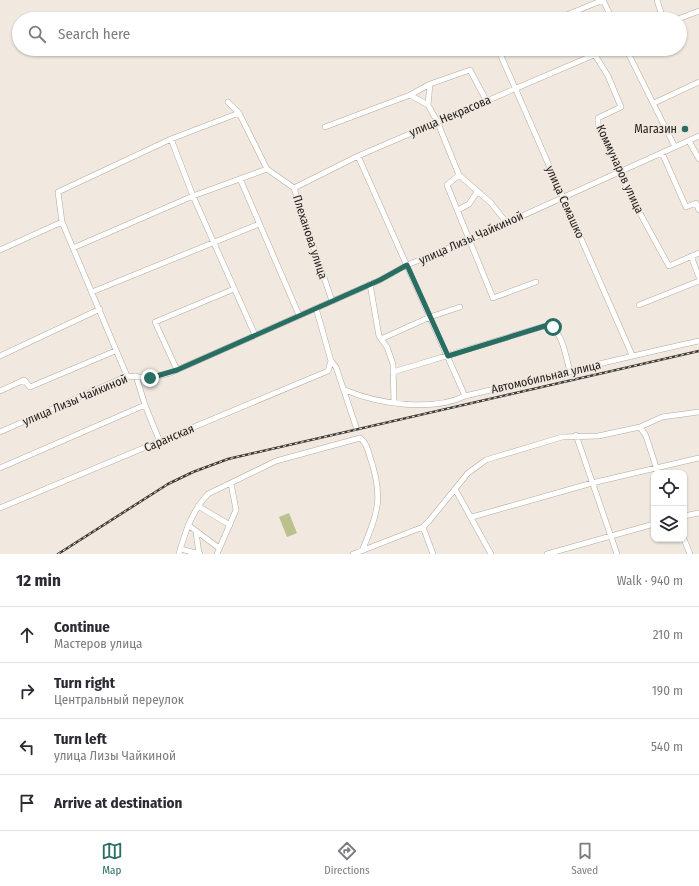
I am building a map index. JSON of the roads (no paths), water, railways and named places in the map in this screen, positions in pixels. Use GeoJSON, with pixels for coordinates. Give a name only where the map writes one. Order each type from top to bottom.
{"type":"FeatureCollection","features":[{"type":"Feature","properties":{"kind":"street"},"geometry":{"type":"LineString","coordinates":[[574,12],[603,0],[609,12]]}},
{"type":"Feature","properties":{"kind":"street"},"geometry":{"type":"LineString","coordinates":[[657,0],[661,12]]}},
{"type":"Feature","properties":{"kind":"street"},"geometry":{"type":"LineString","coordinates":[[687,16],[699,11]]}},
{"type":"Feature","properties":{"kind":"street","name":"улица Семашко"},"geometry":{"type":"LineString","coordinates":[[501,56],[632,355]]}},
{"type":"Feature","properties":{"kind":"street","name":"улица Некрасова"},"geometry":{"type":"LineString","coordinates":[[294,188],[358,156],[590,56]]}},
{"type":"Feature","properties":{"kind":"street","name":"Коммунаров улица"},"geometry":{"type":"LineString","coordinates":[[596,56],[608,76],[621,107],[607,113],[597,120],[618,173],[669,266],[699,253]]}},
{"type":"Feature","properties":{"kind":"street"},"geometry":{"type":"LineString","coordinates":[[630,56],[675,147]]}},
{"type":"Feature","properties":{"kind":"street"},"geometry":{"type":"LineString","coordinates":[[325,127],[410,95],[430,84],[470,70],[486,100]]}},
{"type":"Feature","properties":{"kind":"street"},"geometry":{"type":"LineString","coordinates":[[654,103],[699,82]]}},
{"type":"Feature","properties":{"kind":"street"},"geometry":{"type":"LineString","coordinates":[[428,105],[430,84]]}},
{"type":"Feature","properties":{"kind":"street"},"geometry":{"type":"LineString","coordinates":[[410,95],[428,105],[437,121],[454,168],[459,176],[491,203],[506,222]]}},
{"type":"Feature","properties":{"kind":"street"},"geometry":{"type":"LineString","coordinates":[[73,248],[193,196],[240,181],[267,170],[239,113],[228,102]]}},
{"type":"Feature","properties":{"kind":"street"},"geometry":{"type":"LineString","coordinates":[[126,376],[115,351],[100,309],[62,222],[58,192],[171,139],[239,113]]}},
{"type":"Feature","properties":{"kind":"street","name":"улица Лизы Чайкиной"},"geometry":{"type":"LineString","coordinates":[[0,432],[126,376],[150,378],[177,370],[370,284],[407,265],[469,240],[699,136]]}},
{"type":"Feature","properties":{"kind":"street"},"geometry":{"type":"LineString","coordinates":[[171,139],[193,196],[255,335]]}},
{"type":"Feature","properties":{"kind":"street"},"geometry":{"type":"LineString","coordinates":[[689,141],[699,160]]}},
{"type":"Feature","properties":{"kind":"street"},"geometry":{"type":"LineString","coordinates":[[662,153],[686,208],[696,203],[699,210]]}},
{"type":"Feature","properties":{"kind":"street"},"geometry":{"type":"LineString","coordinates":[[358,156],[465,396]]}},
{"type":"Feature","properties":{"kind":"street","name":"Плеханова улица"},"geometry":{"type":"LineString","coordinates":[[267,170],[294,188],[332,301]]}},
{"type":"Feature","properties":{"kind":"street"},"geometry":{"type":"LineString","coordinates":[[459,176],[447,185],[493,298],[536,282]]}},
{"type":"Feature","properties":{"kind":"street"},"geometry":{"type":"LineString","coordinates":[[240,181],[299,315]]}},
{"type":"Feature","properties":{"kind":"street"},"geometry":{"type":"LineString","coordinates":[[458,210],[469,204],[477,192]]}},
{"type":"Feature","properties":{"kind":"street"},"geometry":{"type":"LineString","coordinates":[[0,250],[62,222]]}},
{"type":"Feature","properties":{"kind":"street"},"geometry":{"type":"LineString","coordinates":[[92,292],[259,224]]}},
{"type":"Feature","properties":{"kind":"street"},"geometry":{"type":"LineString","coordinates":[[691,256],[699,277]]}},
{"type":"Feature","properties":{"kind":"street"},"geometry":{"type":"LineString","coordinates":[[639,305],[699,281]]}},
{"type":"Feature","properties":{"kind":"street"},"geometry":{"type":"LineString","coordinates":[[370,284],[379,336],[387,347],[393,364],[394,402]]}},
{"type":"Feature","properties":{"kind":"street"},"geometry":{"type":"LineString","coordinates":[[177,370],[155,322],[234,289]]}},
{"type":"Feature","properties":{"kind":"street"},"geometry":{"type":"LineString","coordinates":[[381,339],[460,307]]}},
{"type":"Feature","properties":{"kind":"street"},"geometry":{"type":"LineString","coordinates":[[316,308],[331,361],[336,367],[345,390],[356,427]]}},
{"type":"Feature","properties":{"kind":"street"},"geometry":{"type":"LineString","coordinates":[[0,356],[100,309]]}},
{"type":"Feature","properties":{"kind":"street"},"geometry":{"type":"LineString","coordinates":[[393,372],[548,325],[553,327],[558,334],[570,372]]}},
{"type":"Feature","properties":{"kind":"street","name":"Автомобильная улица"},"geometry":{"type":"LineString","coordinates":[[345,390],[363,398],[417,406],[452,402],[465,396],[570,372],[632,355],[699,341]]}},
{"type":"Feature","properties":{"kind":"street"},"geometry":{"type":"LineString","coordinates":[[0,391],[24,380],[30,387],[115,351]]}},
{"type":"Feature","properties":{"kind":"street","name":"Саранская"},"geometry":{"type":"LineString","coordinates":[[0,508],[328,371],[331,361]]}},
{"type":"Feature","properties":{"kind":"street"},"geometry":{"type":"LineString","coordinates":[[136,376],[160,442]]}},
{"type":"Feature","properties":{"kind":"street"},"geometry":{"type":"LineString","coordinates":[[0,468],[146,405]]}},
{"type":"Feature","properties":{"kind":"street"},"geometry":{"type":"LineString","coordinates":[[353,554],[423,527],[468,473],[486,460],[547,440],[576,435],[598,436],[640,427],[662,417],[699,412]]}},
{"type":"Feature","properties":{"kind":"street"},"geometry":{"type":"LineString","coordinates":[[640,427],[646,436],[657,470]]}},
{"type":"Feature","properties":{"kind":"street"},"geometry":{"type":"LineString","coordinates":[[576,435],[610,536],[618,554]]}},
{"type":"Feature","properties":{"kind":"street"},"geometry":{"type":"LineString","coordinates":[[196,532],[200,554],[180,551],[188,526],[198,506],[208,494],[276,461],[360,438],[368,451],[379,492],[374,521],[362,551]]}},
{"type":"Feature","properties":{"kind":"street"},"geometry":{"type":"LineString","coordinates":[[472,517],[592,483],[699,458]]}},
{"type":"Feature","properties":{"kind":"street"},"geometry":{"type":"LineString","coordinates":[[217,554],[236,508],[231,483]]}},
{"type":"Feature","properties":{"kind":"street"},"geometry":{"type":"LineString","coordinates":[[455,489],[472,517],[489,553]]}},
{"type":"Feature","properties":{"kind":"street"},"geometry":{"type":"LineString","coordinates":[[198,506],[230,525]]}},
{"type":"Feature","properties":{"kind":"street"},"geometry":{"type":"LineString","coordinates":[[687,515],[699,513]]}},
{"type":"Feature","properties":{"kind":"street"},"geometry":{"type":"LineString","coordinates":[[547,554],[651,525]]}},
{"type":"Feature","properties":{"kind":"street"},"geometry":{"type":"LineString","coordinates":[[188,526],[219,548]]}},
{"type":"Feature","properties":{"kind":"street"},"geometry":{"type":"LineString","coordinates":[[423,527],[433,554]]}},
{"type":"Feature","properties":{"kind":"street"},"geometry":{"type":"LineString","coordinates":[[685,542],[690,554]]}},
{"type":"Feature","properties":{"kind":"railway"},"geometry":{"type":"LineString","coordinates":[[58,554],[168,484],[193,472],[228,459],[699,351]]}},
{"type":"Feature","properties":{"kind":"place","name":"Магазин"},"geometry":{"type":"Point","coordinates":[685,129]}}]}
